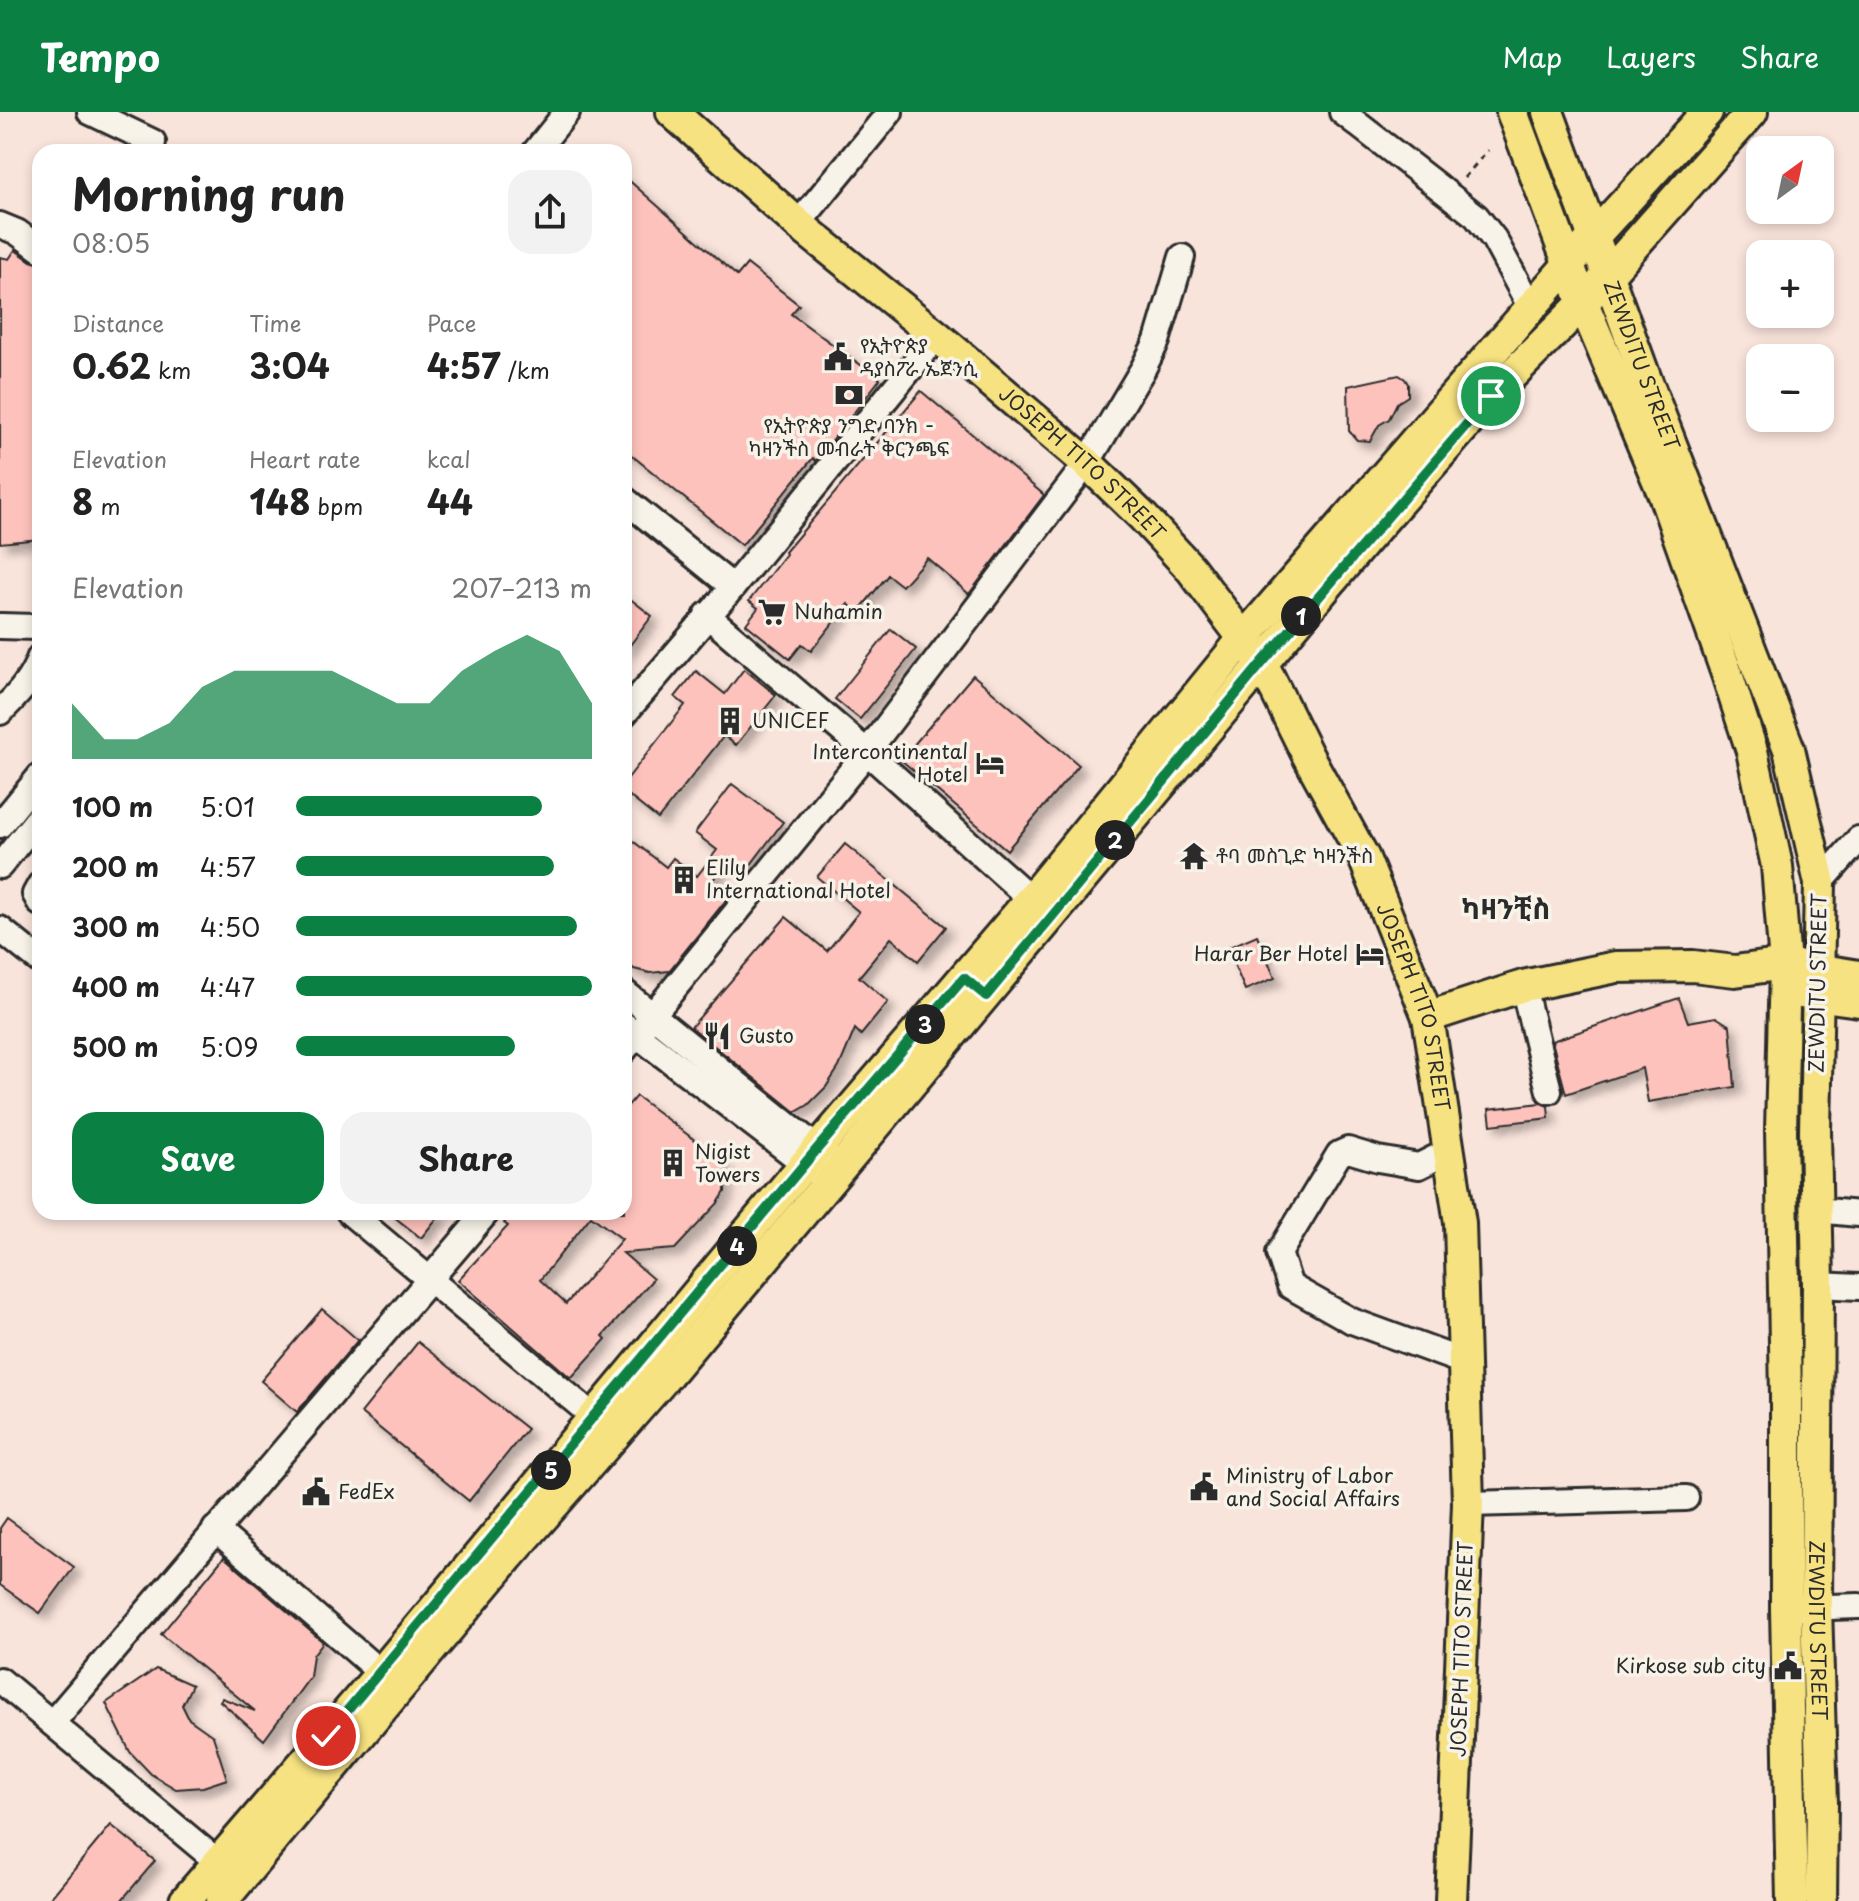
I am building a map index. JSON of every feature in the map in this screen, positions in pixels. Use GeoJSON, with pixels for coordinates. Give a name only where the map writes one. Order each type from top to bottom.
{"type":"FeatureCollection","features":[{"type":"Feature","properties":{"kind":"main road","name":"JOSEPH TITO STREET"},"geometry":{"type":"LineString","coordinates":[[672,112],[798,224],[1087,463],[1143,517],[1191,569],[1253,651],[1364,858],[1428,1017],[1460,1223],[1468,1504],[1451,1901]]}},
{"type":"Feature","properties":{"kind":"main road","name":"ZEWDITU STREET"},"geometry":{"type":"LineString","coordinates":[[1512,112],[1583,303],[1664,495],[1752,751],[1777,866],[1785,978],[1781,1131],[1792,1901]]}},
{"type":"Feature","properties":{"kind":"main road","name":"ZEWDITU STREET"},"geometry":{"type":"LineString","coordinates":[[1548,112],[1607,276],[1789,749],[1820,883],[1816,1607],[1822,1803],[1821,1901]]}},
{"type":"Feature","properties":{"kind":"main road"},"geometry":{"type":"LineString","coordinates":[[185,1901],[218,1862],[280,1808],[448,1632],[652,1371],[1253,651],[1531,308],[1707,112]]}},
{"type":"Feature","properties":{"kind":"main road"},"geometry":{"type":"LineString","coordinates":[[975,987],[1031,899],[1253,651],[1491,396],[1583,303],[1752,112]]}},
{"type":"Feature","properties":{"kind":"main road"},"geometry":{"type":"LineString","coordinates":[[1428,1017],[1523,986],[1616,967],[1693,966],[1819,981],[1859,976]]}},
{"type":"Feature","properties":{"kind":"main road"},"geometry":{"type":"LineString","coordinates":[[1819,981],[1859,1001]]}},
{"type":"Feature","properties":{"kind":"main road"},"geometry":{"type":"LineString","coordinates":[[222,1901],[280,1808],[381,1673],[594,1417],[652,1371]]}},
{"type":"Feature","properties":{"kind":"street"},"geometry":{"type":"LineString","coordinates":[[90,112],[153,142]]}},
{"type":"Feature","properties":{"kind":"street"},"geometry":{"type":"LineString","coordinates":[[541,144],[567,112]]}},
{"type":"Feature","properties":{"kind":"street"},"geometry":{"type":"LineString","coordinates":[[798,224],[890,112]]}},
{"type":"Feature","properties":{"kind":"street"},"geometry":{"type":"LineString","coordinates":[[1342,112],[1476,216],[1494,239],[1531,308]]}},
{"type":"Feature","properties":{"kind":"street"},"geometry":{"type":"LineString","coordinates":[[0,225],[32,243]]}},
{"type":"Feature","properties":{"kind":"street"},"geometry":{"type":"LineString","coordinates":[[632,1033],[653,1016],[867,752],[1087,463],[1157,341],[1182,257]]}},
{"type":"Feature","properties":{"kind":"street"},"geometry":{"type":"LineString","coordinates":[[632,704],[733,587],[937,336]]}},
{"type":"Feature","properties":{"kind":"street"},"geometry":{"type":"LineString","coordinates":[[632,505],[733,587]]}},
{"type":"Feature","properties":{"kind":"street"},"geometry":{"type":"LineString","coordinates":[[707,615],[867,752],[1031,899]]}},
{"type":"Feature","properties":{"kind":"street"},"geometry":{"type":"LineString","coordinates":[[0,627],[32,627]]}},
{"type":"Feature","properties":{"kind":"street"},"geometry":{"type":"LineString","coordinates":[[0,712],[32,675]]}},
{"type":"Feature","properties":{"kind":"street"},"geometry":{"type":"LineString","coordinates":[[0,825],[32,786]]}},
{"type":"Feature","properties":{"kind":"street"},"geometry":{"type":"LineString","coordinates":[[0,866],[32,826]]}},
{"type":"Feature","properties":{"kind":"street"},"geometry":{"type":"LineString","coordinates":[[1820,883],[1859,839]]}},
{"type":"Feature","properties":{"kind":"street"},"geometry":{"type":"LineString","coordinates":[[0,929],[32,955]]}},
{"type":"Feature","properties":{"kind":"street"},"geometry":{"type":"LineString","coordinates":[[1523,986],[1549,1091]]}},
{"type":"Feature","properties":{"kind":"street"},"geometry":{"type":"LineString","coordinates":[[632,999],[823,1165]]}},
{"type":"Feature","properties":{"kind":"street"},"geometry":{"type":"LineString","coordinates":[[632,1039],[823,1165]]}},
{"type":"Feature","properties":{"kind":"street"},"geometry":{"type":"LineString","coordinates":[[1449,1151],[1419,1166],[1348,1150],[1339,1154],[1279,1253],[1290,1286],[1352,1321],[1464,1362]]}},
{"type":"Feature","properties":{"kind":"street"},"geometry":{"type":"LineString","coordinates":[[1816,1210],[1859,1214]]}},
{"type":"Feature","properties":{"kind":"street"},"geometry":{"type":"LineString","coordinates":[[358,1220],[594,1417]]}},
{"type":"Feature","properties":{"kind":"street"},"geometry":{"type":"LineString","coordinates":[[52,1723],[480,1220]]}},
{"type":"Feature","properties":{"kind":"street"},"geometry":{"type":"LineString","coordinates":[[1818,1285],[1859,1287]]}},
{"type":"Feature","properties":{"kind":"street"},"geometry":{"type":"LineString","coordinates":[[1468,1504],[1686,1498]]}},
{"type":"Feature","properties":{"kind":"street"},"geometry":{"type":"LineString","coordinates":[[215,1529],[381,1673]]}},
{"type":"Feature","properties":{"kind":"street"},"geometry":{"type":"LineString","coordinates":[[1786,1610],[1859,1606]]}},
{"type":"Feature","properties":{"kind":"street"},"geometry":{"type":"LineString","coordinates":[[0,1680],[218,1862]]}},
{"type":"Feature","properties":{"kind":"path"},"geometry":{"type":"LineString","coordinates":[[1450,194],[1488,150]]}},
{"type":"Feature","properties":{"kind":"building"},"geometry":{"type":"Polygon","coordinates":[[[632,183],[737,276],[747,264],[799,305],[791,314],[880,379],[816,461],[813,458],[742,545],[632,456],[632,183]]]}},
{"type":"Feature","properties":{"kind":"building"},"geometry":{"type":"Polygon","coordinates":[[[15,250],[32,261],[32,540],[0,543],[0,257],[9,259],[15,250]]]}},
{"type":"Feature","properties":{"kind":"building"},"geometry":{"type":"Polygon","coordinates":[[[1399,375],[1408,384],[1408,396],[1397,403],[1389,419],[1379,425],[1370,441],[1357,440],[1349,431],[1348,386],[1399,375]]]}},
{"type":"Feature","properties":{"kind":"building"},"geometry":{"type":"Polygon","coordinates":[[[921,391],[1044,495],[969,594],[927,558],[902,586],[888,575],[858,612],[848,604],[811,651],[802,644],[790,659],[746,624],[758,608],[749,601],[785,552],[921,391]]]}},
{"type":"Feature","properties":{"kind":"building"},"geometry":{"type":"Polygon","coordinates":[[[632,600],[652,616],[632,642],[632,600]]]}},
{"type":"Feature","properties":{"kind":"building"},"geometry":{"type":"Polygon","coordinates":[[[891,629],[916,649],[860,719],[835,699],[891,629]]]}},
{"type":"Feature","properties":{"kind":"building"},"geometry":{"type":"Polygon","coordinates":[[[744,669],[776,695],[736,745],[724,736],[658,819],[632,798],[632,773],[685,705],[675,697],[696,671],[725,694],[744,669]]]}},
{"type":"Feature","properties":{"kind":"building","name":"Intercontinental Hotel"},"geometry":{"type":"Polygon","coordinates":[[[973,675],[1079,765],[1007,850],[901,760],[973,675]]]}},
{"type":"Feature","properties":{"kind":"building","name":"Elily International Hotel"},"geometry":{"type":"Polygon","coordinates":[[[732,784],[783,822],[746,871],[729,859],[709,885],[727,899],[669,971],[650,973],[634,969],[632,840],[666,867],[673,858],[697,876],[717,850],[695,833],[732,784]]]}},
{"type":"Feature","properties":{"kind":"building"},"geometry":{"type":"Polygon","coordinates":[[[845,844],[946,927],[918,961],[891,938],[859,977],[888,1002],[861,1035],[855,1029],[839,1067],[826,1087],[796,1112],[691,1027],[786,917],[827,951],[859,912],[817,877],[845,844]]]}},
{"type":"Feature","properties":{"kind":"building"},"geometry":{"type":"Polygon","coordinates":[[[1257,935],[1275,978],[1245,990],[1227,948],[1257,935]]]}},
{"type":"Feature","properties":{"kind":"building"},"geometry":{"type":"Polygon","coordinates":[[[1679,998],[1688,1022],[1716,1017],[1730,1026],[1735,1087],[1648,1102],[1642,1068],[1566,1094],[1552,1041],[1679,998]]]}},
{"type":"Feature","properties":{"kind":"building"},"geometry":{"type":"Polygon","coordinates":[[[636,1096],[720,1159],[726,1168],[725,1192],[675,1249],[623,1253],[653,1279],[571,1378],[458,1280],[508,1226],[504,1223],[506,1220],[588,1220],[540,1280],[566,1304],[622,1239],[596,1220],[632,1220],[632,1101],[636,1096]]]}},
{"type":"Feature","properties":{"kind":"building"},"geometry":{"type":"Polygon","coordinates":[[[1541,1103],[1548,1106],[1549,1118],[1491,1125],[1489,1109],[1541,1103]]]}},
{"type":"Feature","properties":{"kind":"building"},"geometry":{"type":"Polygon","coordinates":[[[398,1220],[436,1220],[421,1238],[398,1220]]]}},
{"type":"Feature","properties":{"kind":"building"},"geometry":{"type":"Polygon","coordinates":[[[322,1309],[358,1340],[297,1412],[261,1381],[322,1309]]]}},
{"type":"Feature","properties":{"kind":"building"},"geometry":{"type":"Polygon","coordinates":[[[418,1342],[527,1429],[469,1501],[361,1413],[418,1342]]]}},
{"type":"Feature","properties":{"kind":"building"},"geometry":{"type":"Polygon","coordinates":[[[7,1518],[74,1567],[40,1613],[0,1585],[0,1528],[7,1518]]]}},
{"type":"Feature","properties":{"kind":"building"},"geometry":{"type":"Polygon","coordinates":[[[224,1557],[323,1642],[313,1655],[310,1677],[264,1740],[220,1701],[222,1698],[255,1711],[161,1634],[224,1557]]]}},
{"type":"Feature","properties":{"kind":"building"},"geometry":{"type":"Polygon","coordinates":[[[156,1669],[192,1685],[182,1705],[189,1719],[213,1736],[227,1779],[203,1787],[176,1789],[151,1774],[130,1752],[106,1703],[156,1669]]]}},
{"type":"Feature","properties":{"kind":"building"},"geometry":{"type":"Polygon","coordinates":[[[111,1825],[155,1861],[121,1901],[48,1901],[111,1825]]]}},
{"type":"Feature","properties":{"kind":"place","name":"የኢትዮጵያ ዳያስፖራ ኤጀንሲ"},"geometry":{"type":"Point","coordinates":[838,357]}},
{"type":"Feature","properties":{"kind":"place","name":"የኢትዮጵያ ንግድ ባንክ - ካዛንችስ መብራት ቅርንጫፍ"},"geometry":{"type":"Point","coordinates":[849,395]}},
{"type":"Feature","properties":{"kind":"place","name":"Nuhamin"},"geometry":{"type":"Point","coordinates":[772,612]}},
{"type":"Feature","properties":{"kind":"place","name":"UNICEF"},"geometry":{"type":"Point","coordinates":[730,721]}},
{"type":"Feature","properties":{"kind":"place","name":"Intercontinental Hotel"},"geometry":{"type":"Point","coordinates":[990,763]}},
{"type":"Feature","properties":{"kind":"place","name":"ቶባ መስጊድ ካዛንችስ"},"geometry":{"type":"Point","coordinates":[1194,856]}},
{"type":"Feature","properties":{"kind":"place","name":"Elily International Hotel"},"geometry":{"type":"Point","coordinates":[684,880]}},
{"type":"Feature","properties":{"kind":"place","name":"Harar Ber Hotel"},"geometry":{"type":"Point","coordinates":[1370,954]}},
{"type":"Feature","properties":{"kind":"place","name":"Gusto"},"geometry":{"type":"Point","coordinates":[717,1036]}},
{"type":"Feature","properties":{"kind":"place","name":"Nigist Towers"},"geometry":{"type":"Point","coordinates":[673,1163]}},
{"type":"Feature","properties":{"kind":"place","name":"Ministry of Labor and Social Affairs"},"geometry":{"type":"Point","coordinates":[1204,1487]}},
{"type":"Feature","properties":{"kind":"place","name":"FedEx"},"geometry":{"type":"Point","coordinates":[316,1492]}},
{"type":"Feature","properties":{"kind":"place","name":"Kirkose sub city"},"geometry":{"type":"Point","coordinates":[1788,1666]}},
{"type":"Feature","properties":{"kind":"district","name":"ካዛንቺስ"},"geometry":{"type":"Point","coordinates":[1506,909]}},
{"type":"Feature","properties":{"kind":"route"},"geometry":{"type":"LineString","coordinates":[[326,1736],[964,978],[986,996],[1363,543],[1491,396]]}}]}
